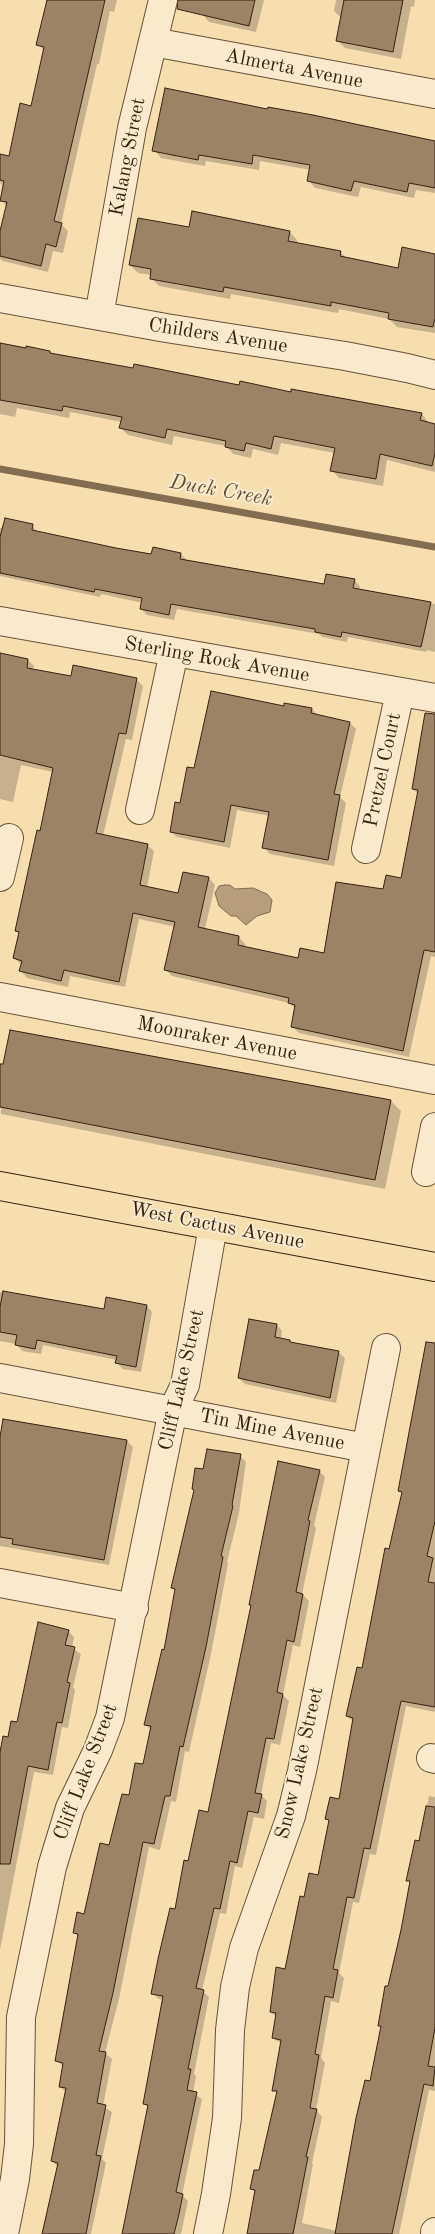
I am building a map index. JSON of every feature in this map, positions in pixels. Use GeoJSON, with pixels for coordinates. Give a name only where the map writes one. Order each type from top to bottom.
{"type":"FeatureCollection","features":[{"type":"Feature","properties":{"kind":"main road","name":"West Cactus Avenue"},"geometry":{"type":"LineString","coordinates":[[0,1186],[435,1267]]}},
{"type":"Feature","properties":{"kind":"street","name":"Kalang Street"},"geometry":{"type":"LineString","coordinates":[[99,316],[132,128],[163,0]]}},
{"type":"Feature","properties":{"kind":"street","name":"Almerta Avenue"},"geometry":{"type":"LineString","coordinates":[[153,42],[435,94]]}},
{"type":"Feature","properties":{"kind":"street","name":"Childers Avenue"},"geometry":{"type":"LineString","coordinates":[[0,298],[345,356],[435,375]]}},
{"type":"Feature","properties":{"kind":"street","name":"Sterling Rock Avenue"},"geometry":{"type":"LineString","coordinates":[[0,621],[435,698]]}},
{"type":"Feature","properties":{"kind":"street"},"geometry":{"type":"LineString","coordinates":[[140,810],[174,652]]}},
{"type":"Feature","properties":{"kind":"street","name":"Pretzel Court"},"geometry":{"type":"LineString","coordinates":[[366,849],[400,692]]}},
{"type":"Feature","properties":{"kind":"street"},"geometry":{"type":"LineString","coordinates":[[0,877],[9,838]]}},
{"type":"Feature","properties":{"kind":"street","name":"Moonraker Avenue"},"geometry":{"type":"LineString","coordinates":[[0,997],[435,1080]]}},
{"type":"Feature","properties":{"kind":"street"},"geometry":{"type":"LineString","coordinates":[[426,1172],[435,1127]]}},
{"type":"Feature","properties":{"kind":"street","name":"Cliff Lake Street"},"geometry":{"type":"LineString","coordinates":[[4,2234],[20,2144],[22,2017],[50,1876],[70,1808],[98,1750],[110,1718],[173,1410],[185,1384],[213,1226]]}},
{"type":"Feature","properties":{"kind":"street","name":"Snow Lake Street"},"geometry":{"type":"LineString","coordinates":[[208,2234],[227,2118],[230,2030],[235,1987],[244,1948],[293,1807],[386,1348]]}},
{"type":"Feature","properties":{"kind":"street","name":"Tin Mine Avenue"},"geometry":{"type":"LineString","coordinates":[[0,1378],[366,1448]]}},
{"type":"Feature","properties":{"kind":"street"},"geometry":{"type":"LineString","coordinates":[[0,1582],[134,1608]]}},
{"type":"Feature","properties":{"kind":"shaded area"},"geometry":{"type":"Polygon","coordinates":[[[230,885],[235,889],[253,888],[267,894],[272,900],[270,912],[257,916],[246,925],[236,916],[231,916],[219,906],[215,893],[219,886],[230,885]]]}},
{"type":"Feature","properties":{"kind":"building"},"geometry":{"type":"Polygon","coordinates":[[[47,0],[105,0],[54,221],[62,223],[56,247],[46,244],[41,266],[0,256],[0,231],[7,202],[0,201],[4,181],[0,180],[0,154],[9,156],[20,103],[31,106],[44,47],[36,45],[47,0]]]}},
{"type":"Feature","properties":{"kind":"building"},"geometry":{"type":"Polygon","coordinates":[[[178,0],[255,0],[249,26],[177,9],[178,0]]]}},
{"type":"Feature","properties":{"kind":"building"},"geometry":{"type":"Polygon","coordinates":[[[344,0],[403,0],[393,52],[336,41],[344,0]]]}},
{"type":"Feature","properties":{"kind":"building"},"geometry":{"type":"Polygon","coordinates":[[[165,88],[267,109],[268,107],[313,115],[435,141],[435,188],[409,183],[407,192],[354,181],[351,191],[307,181],[310,165],[253,155],[252,164],[199,155],[198,160],[152,151],[165,88]]]}},
{"type":"Feature","properties":{"kind":"building"},"geometry":{"type":"Polygon","coordinates":[[[192,211],[290,231],[288,241],[341,251],[340,256],[398,268],[402,247],[435,254],[435,318],[433,327],[388,319],[389,313],[331,302],[331,306],[224,287],[223,292],[150,279],[151,269],[129,265],[138,218],[189,227],[192,211]]]}},
{"type":"Feature","properties":{"kind":"building"},"geometry":{"type":"Polygon","coordinates":[[[0,343],[26,348],[26,346],[50,351],[50,353],[133,368],[134,364],[239,385],[240,381],[291,392],[291,389],[422,413],[420,420],[435,424],[435,453],[432,466],[380,454],[376,479],[330,471],[335,448],[274,436],[271,449],[246,443],[244,451],[225,447],[226,441],[167,429],[165,438],[119,428],[122,417],[63,406],[62,411],[0,400],[0,343]]]}},
{"type":"Feature","properties":{"kind":"building"},"geometry":{"type":"Polygon","coordinates":[[[5,518],[33,524],[32,530],[116,548],[151,554],[153,547],[181,553],[180,559],[324,584],[326,574],[355,579],[353,588],[431,602],[421,647],[342,632],[341,637],[315,632],[315,629],[171,604],[169,615],[140,609],[142,598],[95,589],[94,592],[0,573],[0,537],[5,518]]]}},
{"type":"Feature","properties":{"kind":"building"},"geometry":{"type":"Polygon","coordinates":[[[0,653],[28,659],[27,668],[71,676],[73,665],[137,678],[126,734],[119,733],[96,833],[148,844],[140,885],[178,893],[183,872],[209,877],[198,927],[239,936],[238,945],[298,958],[300,948],[324,953],[336,882],[383,889],[386,875],[401,878],[418,790],[412,789],[425,713],[435,714],[435,952],[424,950],[403,1051],[291,1027],[295,1005],[288,1003],[289,998],[164,970],[175,922],[133,913],[119,982],[64,970],[61,981],[19,971],[22,961],[13,958],[19,932],[15,931],[37,830],[40,831],[53,768],[0,755],[0,653]]]}},
{"type":"Feature","properties":{"kind":"building"},"geometry":{"type":"Polygon","coordinates":[[[211,691],[284,706],[284,703],[312,708],[311,713],[350,722],[334,794],[340,795],[328,860],[262,848],[269,812],[231,805],[224,842],[170,832],[175,802],[180,803],[187,767],[194,768],[211,691]]]}},
{"type":"Feature","properties":{"kind":"building"},"geometry":{"type":"Polygon","coordinates":[[[10,1030],[391,1100],[375,1180],[0,1107],[0,1064],[3,1064],[10,1030]]]}},
{"type":"Feature","properties":{"kind":"building"},"geometry":{"type":"Polygon","coordinates":[[[3,1291],[104,1309],[106,1297],[147,1305],[136,1367],[115,1363],[117,1356],[37,1340],[35,1349],[15,1345],[17,1335],[0,1332],[0,1307],[3,1291]]]}},
{"type":"Feature","properties":{"kind":"building"},"geometry":{"type":"Polygon","coordinates":[[[249,1319],[277,1324],[275,1337],[290,1340],[290,1342],[339,1351],[330,1398],[238,1378],[249,1319]]]}},
{"type":"Feature","properties":{"kind":"building"},"geometry":{"type":"Polygon","coordinates":[[[426,1342],[435,1343],[435,1521],[427,1556],[433,1558],[428,1582],[435,1583],[435,1707],[401,1701],[370,1849],[364,1848],[354,1898],[347,1897],[333,1969],[338,1970],[333,1998],[325,1996],[315,2054],[319,2055],[310,2108],[317,2109],[306,2157],[308,2157],[293,2234],[247,2234],[255,2190],[250,2189],[254,2170],[259,2170],[277,2091],[272,2091],[281,2040],[272,2038],[276,2013],[270,2012],[276,1967],[285,1969],[300,1896],[304,1897],[309,1873],[318,1875],[329,1820],[325,1819],[330,1797],[339,1799],[353,1718],[346,1716],[357,1667],[362,1668],[385,1548],[389,1549],[402,1492],[398,1491],[426,1342]]]}},
{"type":"Feature","properties":{"kind":"building"},"geometry":{"type":"Polygon","coordinates":[[[3,1419],[127,1440],[104,1560],[12,1544],[13,1539],[0,1537],[0,1437],[3,1419]]]}},
{"type":"Feature","properties":{"kind":"building"},"geometry":{"type":"Polygon","coordinates":[[[207,1449],[241,1454],[233,1506],[221,1556],[223,1557],[206,1647],[183,1747],[180,1746],[170,1796],[165,1796],[154,1844],[143,1842],[113,1993],[99,2051],[106,2052],[97,2103],[106,2105],[96,2155],[101,2156],[86,2234],[42,2234],[58,2163],[51,2161],[66,2088],[59,2087],[63,2063],[55,2061],[78,1934],[73,1933],[77,1912],[84,1914],[100,1843],[109,1845],[122,1794],[129,1795],[135,1763],[143,1764],[151,1726],[144,1725],[162,1649],[164,1650],[175,1589],[171,1588],[194,1490],[192,1489],[195,1468],[203,1469],[207,1449]]]}},
{"type":"Feature","properties":{"kind":"building"},"geometry":{"type":"Polygon","coordinates":[[[278,1461],[320,1470],[308,1520],[310,1521],[296,1592],[303,1594],[294,1642],[287,1640],[277,1692],[283,1694],[274,1739],[266,1738],[255,1793],[262,1794],[258,1813],[248,1811],[237,1863],[230,1861],[220,1909],[214,1908],[196,1988],[204,1990],[188,2069],[191,2069],[187,2090],[197,2092],[176,2192],[183,2194],[179,2214],[174,2234],[122,2234],[148,2105],[143,2104],[163,1996],[151,1994],[158,1959],[170,1908],[175,1909],[184,1860],[188,1861],[199,1810],[208,1812],[251,1605],[249,1605],[278,1461]]]}},
{"type":"Feature","properties":{"kind":"building"},"geometry":{"type":"Polygon","coordinates":[[[38,1622],[69,1630],[65,1645],[75,1647],[67,1682],[70,1683],[62,1723],[57,1722],[48,1770],[28,1766],[10,1864],[0,1864],[0,1752],[3,1736],[8,1737],[11,1721],[17,1722],[38,1622]]]}},
{"type":"Feature","properties":{"kind":"building"},"geometry":{"type":"Polygon","coordinates":[[[426,1806],[435,1807],[435,2028],[428,2066],[435,2067],[433,2086],[424,2084],[392,2234],[335,2234],[356,2118],[365,2080],[370,2081],[381,2026],[378,2026],[385,1986],[388,1986],[401,1930],[410,1881],[406,1881],[415,1840],[419,1841],[426,1806]]]}},
{"type":"Feature","properties":{"kind":"waterway","name":"Duck Creek"},"geometry":{"type":"LineString","coordinates":[[0,469],[435,547]]}}]}
